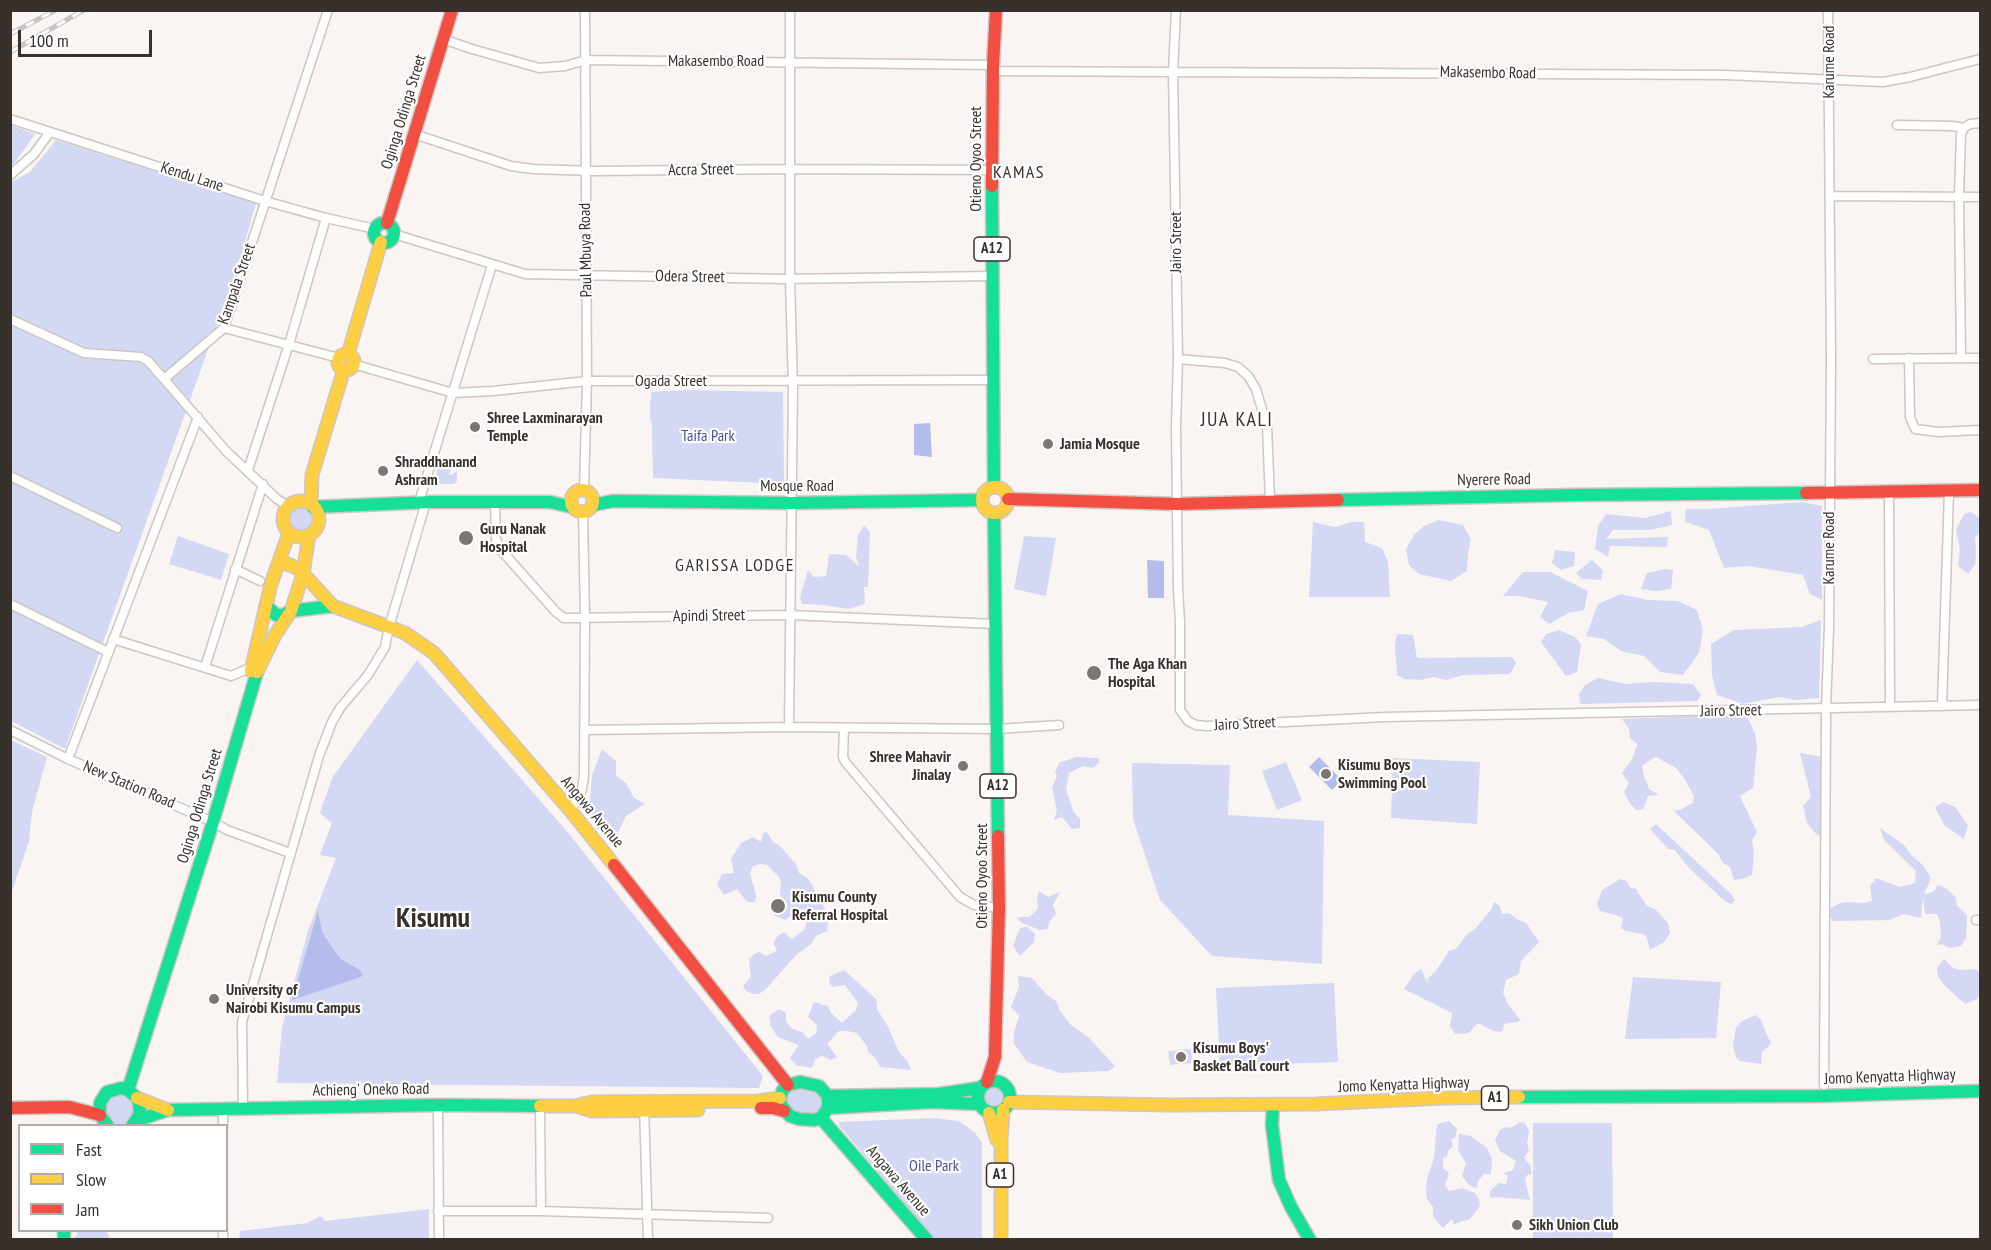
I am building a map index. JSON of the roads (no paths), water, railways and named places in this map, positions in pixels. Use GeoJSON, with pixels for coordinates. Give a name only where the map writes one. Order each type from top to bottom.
{"type":"FeatureCollection","features":[{"type":"Feature","properties":{"kind":"main road","name":"Oginga Odinga Street"},"geometry":{"type":"LineString","coordinates":[[391,229],[414,134],[452,10]]}},
{"type":"Feature","properties":{"kind":"main road","name":"Otieno Oyoo Street"},"geometry":{"type":"LineString","coordinates":[[994,487],[992,276],[993,68],[996,10]]}},
{"type":"Feature","properties":{"kind":"main road"},"geometry":{"type":"LineString","coordinates":[[379,224],[391,229],[391,240],[381,242],[376,237],[375,229],[379,224]]}},
{"type":"Feature","properties":{"kind":"main road"},"geometry":{"type":"LineString","coordinates":[[312,475],[315,530],[309,535],[298,537],[289,533],[285,528],[288,508],[312,475],[381,242]]}},
{"type":"Feature","properties":{"kind":"main road"},"geometry":{"type":"LineString","coordinates":[[994,487],[1004,490],[1008,499],[1002,511],[994,514],[985,509],[981,500],[985,491],[994,487]]}},
{"type":"Feature","properties":{"kind":"main road","name":"Nyerere Road"},"geometry":{"type":"LineString","coordinates":[[1008,499],[1177,504],[1575,495],[1980,490]]}},
{"type":"Feature","properties":{"kind":"main road","name":"Mosque Road"},"geometry":{"type":"LineString","coordinates":[[583,501],[793,503],[981,500]]}},
{"type":"Feature","properties":{"kind":"main road"},"geometry":{"type":"LineString","coordinates":[[288,508],[301,501],[314,508],[332,512],[353,505],[583,501]]}},
{"type":"Feature","properties":{"kind":"main road","name":"Otieno Oyoo Street"},"geometry":{"type":"LineString","coordinates":[[994,514],[999,909],[995,1058]]}},
{"type":"Feature","properties":{"kind":"main road","name":"Oginga Odinga Street"},"geometry":{"type":"LineString","coordinates":[[135,1122],[140,1109],[129,1092],[255,668],[266,605],[289,533]]}},
{"type":"Feature","properties":{"kind":"main road","name":"Oginga Odinga Street"},"geometry":{"type":"LineString","coordinates":[[255,668],[291,611],[303,574],[309,535]]}},
{"type":"Feature","properties":{"kind":"main road"},"geometry":{"type":"LineString","coordinates":[[278,565],[285,563],[292,565],[303,574]]}},
{"type":"Feature","properties":{"kind":"main road","name":"Angawa Avenue"},"geometry":{"type":"LineString","coordinates":[[303,574],[333,606],[405,633],[434,653],[570,810],[789,1085]]}},
{"type":"Feature","properties":{"kind":"main road","name":"Angawa Avenue"},"geometry":{"type":"LineString","coordinates":[[266,605],[276,615],[333,606]]}},
{"type":"Feature","properties":{"kind":"main road"},"geometry":{"type":"LineString","coordinates":[[995,1058],[1000,1083],[1008,1102]]}},
{"type":"Feature","properties":{"kind":"main road"},"geometry":{"type":"LineString","coordinates":[[984,1085],[995,1058]]}},
{"type":"Feature","properties":{"kind":"main road"},"geometry":{"type":"LineString","coordinates":[[825,1107],[819,1086],[813,1084],[800,1082],[789,1085],[780,1098],[784,1111],[799,1119],[814,1120],[825,1107],[939,1094],[1000,1083]]}},
{"type":"Feature","properties":{"kind":"main road","name":"Jomo Kenyatta Highway"},"geometry":{"type":"LineString","coordinates":[[1273,1101],[1541,1088],[1686,1089],[1980,1082]]}},
{"type":"Feature","properties":{"kind":"main road","name":"A1"},"geometry":{"type":"LineString","coordinates":[[984,1085],[978,1094],[996,1139],[1000,1239]]}},
{"type":"Feature","properties":{"kind":"main road"},"geometry":{"type":"LineString","coordinates":[[10,1108],[69,1107],[103,1097],[113,1089],[129,1092]]}},
{"type":"Feature","properties":{"kind":"main road","name":"Jomo Kenyatta Highway"},"geometry":{"type":"LineString","coordinates":[[1008,1102],[1619,1098],[1686,1095],[1821,1096],[1980,1091]]}},
{"type":"Feature","properties":{"kind":"main road","name":"Achieng' Oneko Road"},"geometry":{"type":"LineString","coordinates":[[129,1092],[168,1110]]}},
{"type":"Feature","properties":{"kind":"main road"},"geometry":{"type":"LineString","coordinates":[[103,1097],[100,1103],[104,1120]]}},
{"type":"Feature","properties":{"kind":"main road","name":"Achieng' Oneko Road"},"geometry":{"type":"LineString","coordinates":[[644,1106],[780,1098]]}},
{"type":"Feature","properties":{"kind":"main road"},"geometry":{"type":"LineString","coordinates":[[1273,1101],[1272,1125],[1279,1180],[1291,1207],[1310,1239]]}},
{"type":"Feature","properties":{"kind":"main road","name":"Achieng' Oneko Road"},"geometry":{"type":"LineString","coordinates":[[135,1122],[168,1110],[223,1108],[574,1106],[592,1102],[644,1106],[773,1108],[784,1111]]}},
{"type":"Feature","properties":{"kind":"main road"},"geometry":{"type":"LineString","coordinates":[[825,1107],[933,1102],[984,1108]]}},
{"type":"Feature","properties":{"kind":"main road","name":"A1"},"geometry":{"type":"LineString","coordinates":[[984,1108],[1008,1102],[1000,1140],[1000,1239]]}},
{"type":"Feature","properties":{"kind":"main road"},"geometry":{"type":"LineString","coordinates":[[69,1107],[104,1120]]}},
{"type":"Feature","properties":{"kind":"main road","name":"Angawa Avenue"},"geometry":{"type":"LineString","coordinates":[[825,1107],[927,1239]]}},
{"type":"Feature","properties":{"kind":"street","name":"Kampala Street"},"geometry":{"type":"LineString","coordinates":[[164,379],[224,328],[328,10]]}},
{"type":"Feature","properties":{"kind":"street","name":"Paul Mbuya Road"},"geometry":{"type":"LineString","coordinates":[[570,810],[582,789],[585,730],[583,501],[587,381],[585,10]]}},
{"type":"Feature","properties":{"kind":"street"},"geometry":{"type":"LineString","coordinates":[[789,728],[793,503],[790,10]]}},
{"type":"Feature","properties":{"kind":"street","name":"Jairo Street"},"geometry":{"type":"LineString","coordinates":[[1176,10],[1173,72],[1178,359],[1177,504],[1180,710],[1188,721],[1196,725],[1385,717],[1980,705]]}},
{"type":"Feature","properties":{"kind":"street","name":"Karume Road"},"geometry":{"type":"LineString","coordinates":[[1824,1085],[1826,708],[1830,493],[1831,196],[1828,10]]}},
{"type":"Feature","properties":{"kind":"street","name":"Makasembo Road"},"geometry":{"type":"LineString","coordinates":[[443,39],[539,68],[565,66],[586,60],[790,62],[1173,72],[1476,72],[1828,78],[1883,82],[1980,59]]}},
{"type":"Feature","properties":{"kind":"street","name":"Kendu Lane"},"geometry":{"type":"LineString","coordinates":[[10,119],[265,201],[375,229]]}},
{"type":"Feature","properties":{"kind":"street"},"geometry":{"type":"LineString","coordinates":[[1961,358],[1959,196],[1961,135],[1964,128],[1970,124],[1980,123]]}},
{"type":"Feature","properties":{"kind":"street"},"geometry":{"type":"LineString","coordinates":[[1897,125],[1964,128]]}},
{"type":"Feature","properties":{"kind":"street"},"geometry":{"type":"LineString","coordinates":[[10,175],[30,159],[50,132]]}},
{"type":"Feature","properties":{"kind":"street","name":"Accra Street"},"geometry":{"type":"LineString","coordinates":[[414,134],[511,166],[533,169],[585,171],[993,170]]}},
{"type":"Feature","properties":{"kind":"street"},"geometry":{"type":"LineString","coordinates":[[1831,196],[1980,197]]}},
{"type":"Feature","properties":{"kind":"street"},"geometry":{"type":"LineString","coordinates":[[248,470],[289,344],[326,218]]}},
{"type":"Feature","properties":{"kind":"street","name":"Odera Street"},"geometry":{"type":"LineString","coordinates":[[391,229],[492,265],[525,274],[790,279],[992,276]]}},
{"type":"Feature","properties":{"kind":"street"},"geometry":{"type":"LineString","coordinates":[[243,1108],[242,1022],[290,853],[303,817],[323,744],[332,722],[368,675],[385,647],[453,393],[492,265]]}},
{"type":"Feature","properties":{"kind":"street"},"geometry":{"type":"LineString","coordinates":[[10,319],[84,353],[141,357],[164,379],[226,451],[288,508]]}},
{"type":"Feature","properties":{"kind":"street","name":"Ogada Street"},"geometry":{"type":"LineString","coordinates":[[224,328],[289,344],[453,393],[587,381],[994,380]]}},
{"type":"Feature","properties":{"kind":"street"},"geometry":{"type":"LineString","coordinates":[[1873,358],[1980,357]]}},
{"type":"Feature","properties":{"kind":"street"},"geometry":{"type":"LineString","coordinates":[[1909,358],[1910,417],[1915,429],[1939,432],[1980,430]]}},
{"type":"Feature","properties":{"kind":"street"},"geometry":{"type":"LineString","coordinates":[[1178,359],[1226,363],[1238,367],[1248,376],[1256,389],[1267,426],[1270,501]]}},
{"type":"Feature","properties":{"kind":"street"},"geometry":{"type":"LineString","coordinates":[[68,759],[198,417]]}},
{"type":"Feature","properties":{"kind":"street"},"geometry":{"type":"LineString","coordinates":[[10,476],[117,528]]}},
{"type":"Feature","properties":{"kind":"street"},"geometry":{"type":"LineString","coordinates":[[205,667],[263,484]]}},
{"type":"Feature","properties":{"kind":"street"},"geometry":{"type":"LineString","coordinates":[[1889,491],[1890,707]]}},
{"type":"Feature","properties":{"kind":"street"},"geometry":{"type":"LineString","coordinates":[[1942,706],[1949,491]]}},
{"type":"Feature","properties":{"kind":"street","name":"Apindi Street"},"geometry":{"type":"LineString","coordinates":[[495,503],[496,539],[500,549],[564,618],[790,615],[995,624]]}},
{"type":"Feature","properties":{"kind":"street"},"geometry":{"type":"LineString","coordinates":[[235,569],[260,581]]}},
{"type":"Feature","properties":{"kind":"street"},"geometry":{"type":"LineString","coordinates":[[10,604],[108,652]]}},
{"type":"Feature","properties":{"kind":"street"},"geometry":{"type":"LineString","coordinates":[[113,639],[231,676],[255,668]]}},
{"type":"Feature","properties":{"kind":"street"},"geometry":{"type":"LineString","coordinates":[[585,730],[998,729],[1059,725]]}},
{"type":"Feature","properties":{"kind":"street"},"geometry":{"type":"LineString","coordinates":[[844,728],[843,757],[846,763],[960,897],[974,905],[999,909]]}},
{"type":"Feature","properties":{"kind":"street","name":"New Station Road"},"geometry":{"type":"LineString","coordinates":[[10,730],[68,759],[227,830],[290,853]]}},
{"type":"Feature","properties":{"kind":"street"},"geometry":{"type":"LineString","coordinates":[[438,1105],[439,1239]]}},
{"type":"Feature","properties":{"kind":"street"},"geometry":{"type":"LineString","coordinates":[[540,1106],[541,1211]]}},
{"type":"Feature","properties":{"kind":"street"},"geometry":{"type":"LineString","coordinates":[[644,1106],[648,1239]]}},
{"type":"Feature","properties":{"kind":"street"},"geometry":{"type":"LineString","coordinates":[[223,1108],[223,1124]]}},
{"type":"Feature","properties":{"kind":"street"},"geometry":{"type":"LineString","coordinates":[[438,1211],[541,1211],[768,1218]]}},
{"type":"Feature","properties":{"kind":"railway"},"geometry":{"type":"LineString","coordinates":[[10,34],[56,10]]}},
{"type":"Feature","properties":{"kind":"railway"},"geometry":{"type":"LineString","coordinates":[[10,52],[84,10]]}},
{"type":"Feature","properties":{"kind":"place","name":"Shree Laxminarayan Temple"},"geometry":{"type":"Point","coordinates":[475,427]}},
{"type":"Feature","properties":{"kind":"place","name":"Jamia Mosque"},"geometry":{"type":"Point","coordinates":[1048,444]}},
{"type":"Feature","properties":{"kind":"place","name":"Shraddhanand Ashram"},"geometry":{"type":"Point","coordinates":[383,471]}},
{"type":"Feature","properties":{"kind":"place","name":"Guru Nanak Hospital"},"geometry":{"type":"Point","coordinates":[466,538]}},
{"type":"Feature","properties":{"kind":"place","name":"The Aga Khan Hospital"},"geometry":{"type":"Point","coordinates":[1094,673]}},
{"type":"Feature","properties":{"kind":"place","name":"Shree Mahavir Jinalay"},"geometry":{"type":"Point","coordinates":[963,766]}},
{"type":"Feature","properties":{"kind":"place","name":"Kisumu Boys Swimming Pool"},"geometry":{"type":"Point","coordinates":[1326,774]}},
{"type":"Feature","properties":{"kind":"place","name":"Kisumu County Referral Hospital"},"geometry":{"type":"Point","coordinates":[778,906]}},
{"type":"Feature","properties":{"kind":"place","name":"University of Nairobi Kisumu Campus"},"geometry":{"type":"Point","coordinates":[214,999]}},
{"type":"Feature","properties":{"kind":"place","name":"Kisumu Boys' Basket Ball court"},"geometry":{"type":"Point","coordinates":[1181,1057]}},
{"type":"Feature","properties":{"kind":"place","name":"Sikh Union Club"},"geometry":{"type":"Point","coordinates":[1517,1225]}},
{"type":"Feature","properties":{"kind":"district","name":"KAMAS"},"geometry":{"type":"Point","coordinates":[1019,173]}},
{"type":"Feature","properties":{"kind":"district","name":"JUA KALI"},"geometry":{"type":"Point","coordinates":[1237,420]}},
{"type":"Feature","properties":{"kind":"district","name":"GARISSA LODGE"},"geometry":{"type":"Point","coordinates":[735,566]}},
{"type":"Feature","properties":{"kind":"district","name":"Kisumu"},"geometry":{"type":"Point","coordinates":[433,919]}},
{"type":"Feature","properties":{"kind":"park label","name":"Taifa Park"},"geometry":{"type":"Point","coordinates":[708,436]}},
{"type":"Feature","properties":{"kind":"park label","name":"Oile Park"},"geometry":{"type":"Point","coordinates":[934,1166]}}]}
